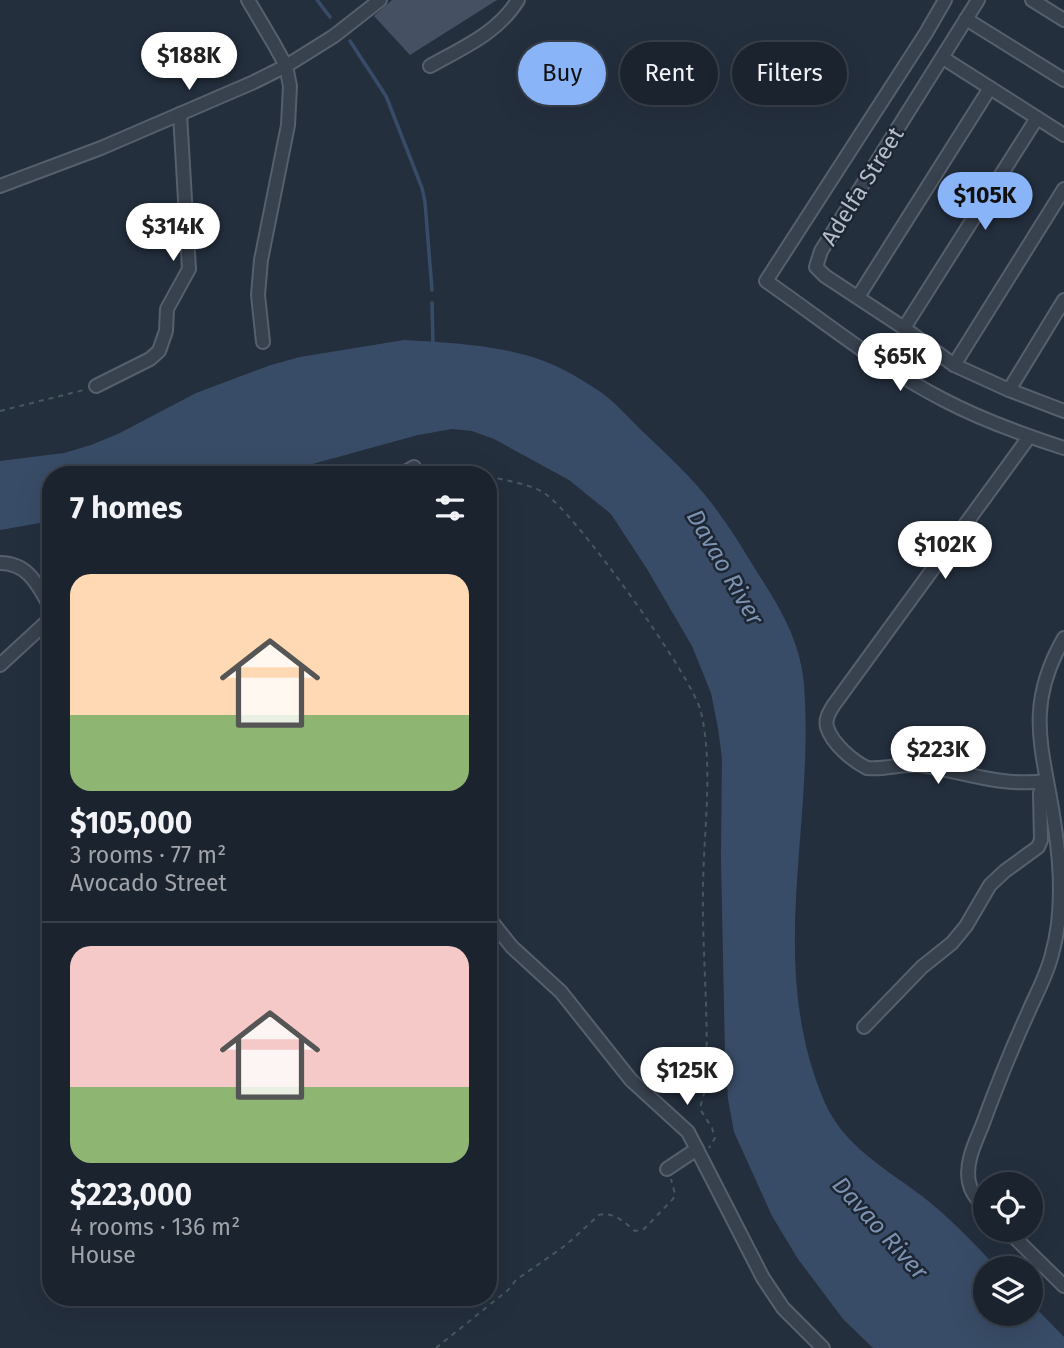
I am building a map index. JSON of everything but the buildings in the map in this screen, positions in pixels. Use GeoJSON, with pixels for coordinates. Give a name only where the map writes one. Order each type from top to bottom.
{"type":"FeatureCollection","features":[{"type":"Feature","properties":{"kind":"street"},"geometry":{"type":"LineString","coordinates":[[248,0],[266,27],[286,66],[290,86],[288,125],[261,260],[258,295],[263,342]]}},
{"type":"Feature","properties":{"kind":"street"},"geometry":{"type":"LineString","coordinates":[[0,186],[90,152],[286,66],[334,36],[380,0]]}},
{"type":"Feature","properties":{"kind":"street"},"geometry":{"type":"LineString","coordinates":[[430,66],[494,28],[511,12],[518,0]]}},
{"type":"Feature","properties":{"kind":"street"},"geometry":{"type":"LineString","coordinates":[[945,0],[766,281],[945,401],[1064,448]]}},
{"type":"Feature","properties":{"kind":"street","name":"Adelfa Street"},"geometry":{"type":"LineString","coordinates":[[858,297],[816,267],[821,251],[978,0]]}},
{"type":"Feature","properties":{"kind":"street"},"geometry":{"type":"LineString","coordinates":[[1032,0],[1064,20]]}},
{"type":"Feature","properties":{"kind":"street"},"geometry":{"type":"LineString","coordinates":[[966,19],[1064,80]]}},
{"type":"Feature","properties":{"kind":"street"},"geometry":{"type":"LineString","coordinates":[[943,58],[1064,135]]}},
{"type":"Feature","properties":{"kind":"street"},"geometry":{"type":"LineString","coordinates":[[990,88],[858,297],[954,365],[1064,411]]}},
{"type":"Feature","properties":{"kind":"street"},"geometry":{"type":"LineString","coordinates":[[96,386],[150,359],[159,351],[166,331],[167,309],[189,269],[180,114]]}},
{"type":"Feature","properties":{"kind":"street"},"geometry":{"type":"LineString","coordinates":[[904,328],[1037,118]]}},
{"type":"Feature","properties":{"kind":"street"},"geometry":{"type":"LineString","coordinates":[[954,365],[1060,204],[1064,189]]}},
{"type":"Feature","properties":{"kind":"street"},"geometry":{"type":"LineString","coordinates":[[1009,390],[1064,300]]}},
{"type":"Feature","properties":{"kind":"street"},"geometry":{"type":"LineString","coordinates":[[1029,436],[833,706],[827,716],[827,727],[845,751],[867,768],[920,765],[988,781],[1026,784],[1046,781]]}},
{"type":"Feature","properties":{"kind":"street"},"geometry":{"type":"LineString","coordinates":[[0,563],[17,565],[28,572],[42,594]]}},
{"type":"Feature","properties":{"kind":"street"},"geometry":{"type":"LineString","coordinates":[[0,666],[42,626]]}},
{"type":"Feature","properties":{"kind":"street"},"geometry":{"type":"LineString","coordinates":[[973,1194],[968,1180],[970,1157],[1013,1046],[1044,978],[1058,922],[1058,854],[1039,743],[1041,703],[1049,667],[1064,638]]}},
{"type":"Feature","properties":{"kind":"street"},"geometry":{"type":"LineString","coordinates":[[864,1027],[922,967],[952,943],[966,926],[990,886],[1005,871],[1038,847],[1041,840],[1040,793],[1046,781]]}},
{"type":"Feature","properties":{"kind":"street"},"geometry":{"type":"LineString","coordinates":[[497,928],[512,947],[561,992],[631,1080],[688,1132],[763,1278],[783,1308],[823,1348]]}},
{"type":"Feature","properties":{"kind":"street"},"geometry":{"type":"LineString","coordinates":[[667,1169],[699,1152]]}},
{"type":"Feature","properties":{"kind":"street"},"geometry":{"type":"LineString","coordinates":[[1019,1242],[1064,1286]]}},
{"type":"Feature","properties":{"kind":"path"},"geometry":{"type":"LineString","coordinates":[[0,411],[96,386]]}},
{"type":"Feature","properties":{"kind":"path"},"geometry":{"type":"LineString","coordinates":[[497,479],[543,492],[558,503],[661,640],[700,707],[705,734],[703,904],[706,1063],[705,1093],[700,1109],[715,1138],[699,1152]]}},
{"type":"Feature","properties":{"kind":"path"},"geometry":{"type":"LineString","coordinates":[[497,1299],[516,1280],[566,1245],[599,1215],[613,1215],[635,1231],[644,1229],[673,1199],[674,1188],[667,1169]]}},
{"type":"Feature","properties":{"kind":"path"},"geometry":{"type":"LineString","coordinates":[[436,1348],[488,1306]]}},
{"type":"Feature","properties":{"kind":"water","name":"Davao River"},"geometry":{"type":"Polygon","coordinates":[[[404,340],[501,349],[538,359],[578,378],[610,399],[705,495],[730,529],[781,612],[794,640],[802,670],[806,738],[795,947],[798,999],[807,1051],[825,1103],[843,1132],[867,1156],[922,1196],[986,1256],[973,1256],[973,1326],[1043,1326],[1043,1315],[1064,1337],[1064,1348],[873,1348],[843,1319],[798,1259],[772,1216],[734,1132],[728,1099],[721,857],[722,758],[711,693],[692,646],[611,514],[569,480],[494,439],[472,431],[452,429],[418,435],[305,466],[42,466],[42,523],[0,530],[0,461],[64,453],[91,445],[120,433],[196,393],[300,357],[404,340]]]}},
{"type":"Feature","properties":{"kind":"waterway"},"geometry":{"type":"LineString","coordinates":[[317,0],[330,17]]}},
{"type":"Feature","properties":{"kind":"waterway"},"geometry":{"type":"LineString","coordinates":[[350,41],[386,96],[422,188],[432,290]]}},
{"type":"Feature","properties":{"kind":"waterway"},"geometry":{"type":"LineString","coordinates":[[432,303],[433,346]]}}]}
